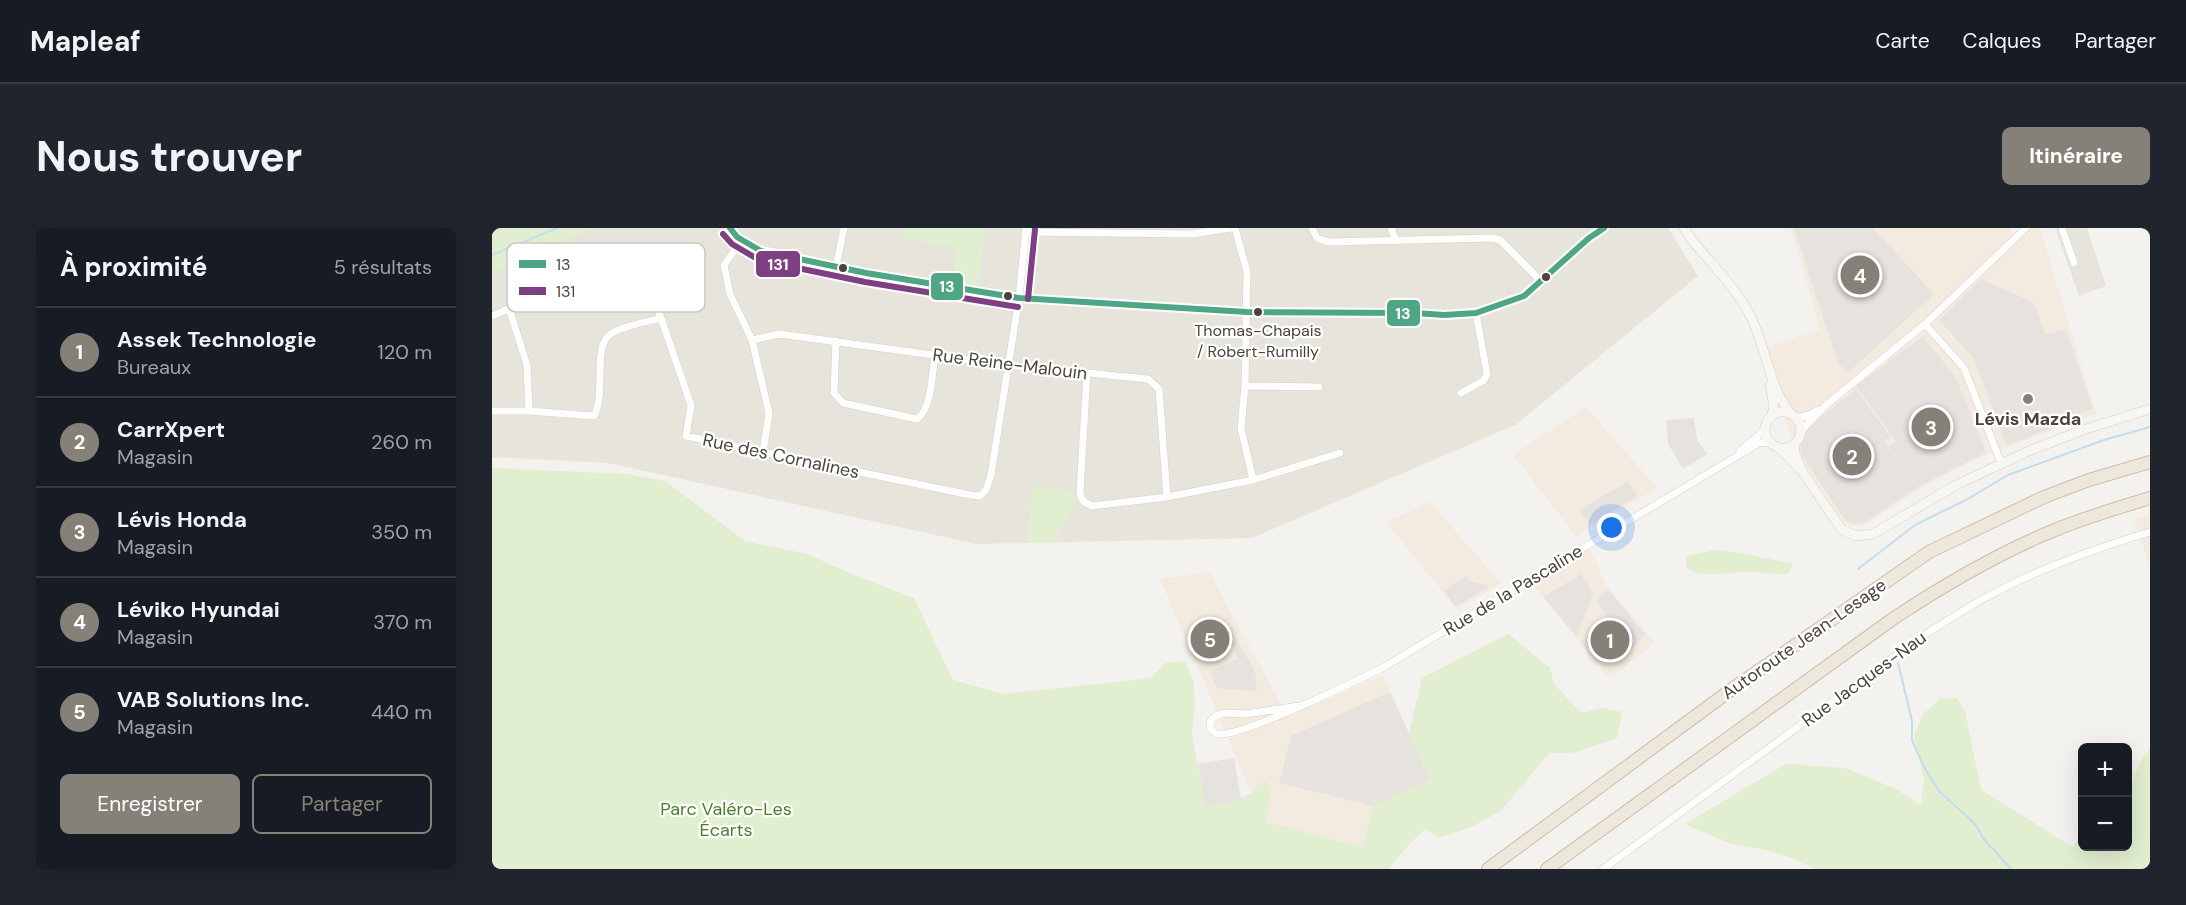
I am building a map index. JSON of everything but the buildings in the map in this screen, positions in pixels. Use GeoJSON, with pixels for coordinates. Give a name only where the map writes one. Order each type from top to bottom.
{"type":"FeatureCollection","features":[{"type":"Feature","properties":{"kind":"highway"},"geometry":{"type":"LineString","coordinates":[[2089,480],[2150,457]]}},
{"type":"Feature","properties":{"kind":"highway","name":"Autoroute Jean-Lesage"},"geometry":{"type":"LineString","coordinates":[[1488,869],[1734,687],[1929,552],[2044,497],[2089,480],[2150,462]]}},
{"type":"Feature","properties":{"kind":"highway","name":"Autoroute Jean-Lesage"},"geometry":{"type":"LineString","coordinates":[[1547,869],[1894,618],[1935,591],[1982,564],[2051,532],[2127,505],[2150,500]]}},
{"type":"Feature","properties":{"kind":"street"},"geometry":{"type":"LineString","coordinates":[[730,228],[742,240],[761,251],[836,267],[1019,298],[1247,312],[1444,315],[1476,313],[1524,296],[1589,238],[1604,228]]}},
{"type":"Feature","properties":{"kind":"street"},"geometry":{"type":"LineString","coordinates":[[836,267],[844,228]]}},
{"type":"Feature","properties":{"kind":"street"},"geometry":{"type":"LineString","coordinates":[[1007,365],[1019,298],[1026,230],[1193,234],[1233,228],[1246,272],[1245,386],[1241,428],[1253,480]]}},
{"type":"Feature","properties":{"kind":"street"},"geometry":{"type":"LineString","coordinates":[[1312,228],[1317,238],[1328,242],[1492,238],[1500,240],[1541,281]]}},
{"type":"Feature","properties":{"kind":"street"},"geometry":{"type":"LineString","coordinates":[[1391,228],[1396,241]]}},
{"type":"Feature","properties":{"kind":"street"},"geometry":{"type":"LineString","coordinates":[[1585,228],[1589,238]]}},
{"type":"Feature","properties":{"kind":"street"},"geometry":{"type":"LineString","coordinates":[[1684,228],[1690,239],[1747,310],[1780,399],[1800,423],[1799,439],[1794,444],[1785,447],[1774,444]]}},
{"type":"Feature","properties":{"kind":"street"},"geometry":{"type":"LineString","coordinates":[[1801,431],[1825,406],[1925,324],[2026,228]]}},
{"type":"Feature","properties":{"kind":"street"},"geometry":{"type":"LineString","coordinates":[[2062,228],[2074,263]]}},
{"type":"Feature","properties":{"kind":"street"},"geometry":{"type":"LineString","coordinates":[[742,240],[724,265],[730,294],[752,340],[769,413],[763,452]]}},
{"type":"Feature","properties":{"kind":"street","name":"Rue des Cornalines"},"geometry":{"type":"LineString","coordinates":[[492,316],[507,309]]}},
{"type":"Feature","properties":{"kind":"street"},"geometry":{"type":"LineString","coordinates":[[510,312],[527,365],[529,411]]}},
{"type":"Feature","properties":{"kind":"street","name":"Rue des Cornalines"},"geometry":{"type":"LineString","coordinates":[[658,312],[691,405],[686,436],[980,496],[986,490],[991,476],[1007,365]]}},
{"type":"Feature","properties":{"kind":"street"},"geometry":{"type":"LineString","coordinates":[[1461,393],[1483,381],[1487,374],[1476,313]]}},
{"type":"Feature","properties":{"kind":"street"},"geometry":{"type":"LineString","coordinates":[[492,411],[529,411],[594,416],[600,406],[601,344],[611,333],[661,318]]}},
{"type":"Feature","properties":{"kind":"street"},"geometry":{"type":"LineString","coordinates":[[1925,324],[1964,368],[2001,463]]}},
{"type":"Feature","properties":{"kind":"street","name":"Rue Reine-Malouin"},"geometry":{"type":"LineString","coordinates":[[752,340],[779,334],[1007,365],[1148,379],[1159,389],[1167,496]]}},
{"type":"Feature","properties":{"kind":"street"},"geometry":{"type":"LineString","coordinates":[[836,341],[834,393],[843,404],[917,419],[924,415],[927,406],[935,355]]}},
{"type":"Feature","properties":{"kind":"street"},"geometry":{"type":"LineString","coordinates":[[1087,373],[1080,497],[1092,506],[1167,496],[1253,480],[1340,453]]}},
{"type":"Feature","properties":{"kind":"street"},"geometry":{"type":"LineString","coordinates":[[1770,374],[1769,383],[1774,407],[1766,427],[1767,437],[1802,471],[1842,530],[1856,536],[1873,534],[1956,485],[2001,463],[2083,430],[2150,410]]}},
{"type":"Feature","properties":{"kind":"street"},"geometry":{"type":"LineString","coordinates":[[1245,386],[1319,387]]}},
{"type":"Feature","properties":{"kind":"street"},"geometry":{"type":"LineString","coordinates":[[1771,417],[1780,412],[1794,416],[1809,415],[1825,406]]}},
{"type":"Feature","properties":{"kind":"street","name":"Rue de la Pascaline"},"geometry":{"type":"LineString","coordinates":[[1722,466],[1766,427]]}},
{"type":"Feature","properties":{"kind":"street","name":"Rue de la Pascaline"},"geometry":{"type":"LineString","coordinates":[[1299,706],[1246,714],[1217,715],[1211,720],[1210,728],[1216,734],[1228,734],[1299,706],[1344,687],[1384,667],[1759,443],[1774,444]]}},
{"type":"Feature","properties":{"kind":"street"},"geometry":{"type":"LineString","coordinates":[[1794,444],[1802,471]]}},
{"type":"Feature","properties":{"kind":"street","name":"Rue Jacques-Nau"},"geometry":{"type":"LineString","coordinates":[[1603,869],[1924,635],[1961,612],[2006,587],[2075,557],[2150,532]]}},
{"type":"Feature","properties":{"kind":"shaded area"},"geometry":{"type":"Polygon","coordinates":[[[492,228],[1668,228],[1698,276],[1515,425],[1252,538],[976,544],[608,463],[492,457],[492,228]]]}},
{"type":"Feature","properties":{"kind":"shaded area"},"geometry":{"type":"Polygon","coordinates":[[[1791,228],[2010,228],[2012,236],[2021,228],[2040,228],[2096,414],[1976,459],[1928,484],[1864,525],[1851,526],[1843,521],[1800,457],[1788,429],[1765,348],[1820,329],[1791,228]]]}},
{"type":"Feature","properties":{"kind":"shaded area"},"geometry":{"type":"Polygon","coordinates":[[[1794,228],[1873,228],[1934,294],[1848,373],[1838,363],[1794,228]]]}},
{"type":"Feature","properties":{"kind":"shaded area"},"geometry":{"type":"Polygon","coordinates":[[[2055,228],[2088,228],[2106,286],[2079,296],[2055,228]]]}},
{"type":"Feature","properties":{"kind":"shaded area"},"geometry":{"type":"Polygon","coordinates":[[[1981,279],[2034,303],[2045,335],[2066,329],[2093,409],[2051,424],[2052,428],[2006,445],[1974,359],[1939,320],[1981,279]]]}},
{"type":"Feature","properties":{"kind":"shaded area"},"geometry":{"type":"Polygon","coordinates":[[[1923,336],[1956,378],[1986,453],[1918,487],[1864,523],[1854,524],[1845,520],[1801,454],[1801,443],[1809,427],[1856,389],[1890,436],[1884,441],[1915,483],[1889,446],[1896,441],[1856,386],[1923,336]]]}},
{"type":"Feature","properties":{"kind":"shaded area"},"geometry":{"type":"Polygon","coordinates":[[[1586,407],[1657,488],[1576,536],[1513,455],[1586,407]]]}},
{"type":"Feature","properties":{"kind":"shaded area"},"geometry":{"type":"Polygon","coordinates":[[[1694,418],[1697,439],[1707,454],[1683,469],[1668,444],[1666,420],[1694,418]]]}},
{"type":"Feature","properties":{"kind":"shaded area"},"geometry":{"type":"Polygon","coordinates":[[[1628,481],[1637,496],[1590,525],[1580,510],[1628,481]]]}},
{"type":"Feature","properties":{"kind":"shaded area"},"geometry":{"type":"Polygon","coordinates":[[[1430,502],[1501,583],[1457,609],[1386,522],[1430,502]]]}},
{"type":"Feature","properties":{"kind":"shaded area"},"geometry":{"type":"Polygon","coordinates":[[[2150,515],[2150,567],[2133,519],[2150,515]]]}},
{"type":"Feature","properties":{"kind":"shaded area"},"geometry":{"type":"Polygon","coordinates":[[[1590,549],[1607,586],[1655,643],[1610,679],[1532,584],[1590,549]]]}},
{"type":"Feature","properties":{"kind":"shaded area"},"geometry":{"type":"Polygon","coordinates":[[[1209,572],[1288,717],[1383,675],[1430,780],[1364,847],[1266,822],[1258,784],[1252,794],[1160,579],[1209,572]]]}},
{"type":"Feature","properties":{"kind":"shaded area"},"geometry":{"type":"Polygon","coordinates":[[[1581,574],[1593,593],[1577,637],[1543,597],[1581,574]]]}},
{"type":"Feature","properties":{"kind":"shaded area"},"geometry":{"type":"Polygon","coordinates":[[[1466,576],[1470,581],[1489,586],[1456,607],[1443,591],[1466,576]]]}},
{"type":"Feature","properties":{"kind":"shaded area"},"geometry":{"type":"Polygon","coordinates":[[[1608,590],[1645,634],[1633,648],[1597,603],[1599,597],[1608,590]]]}},
{"type":"Feature","properties":{"kind":"shaded area"},"geometry":{"type":"Polygon","coordinates":[[[1228,624],[1255,672],[1257,691],[1217,688],[1210,671],[1238,659],[1221,627],[1228,624]]]}},
{"type":"Feature","properties":{"kind":"shaded area"},"geometry":{"type":"Polygon","coordinates":[[[1390,692],[1430,780],[1373,806],[1279,783],[1291,736],[1390,692]]]}},
{"type":"Feature","properties":{"kind":"shaded area"},"geometry":{"type":"Polygon","coordinates":[[[1234,758],[1241,800],[1205,806],[1198,764],[1234,758]]]}},
{"type":"Feature","properties":{"kind":"green space"},"geometry":{"type":"Polygon","coordinates":[[[505,228],[593,228],[560,243],[507,243],[507,267],[492,274],[492,234],[505,228]]]}},
{"type":"Feature","properties":{"kind":"green space"},"geometry":{"type":"Polygon","coordinates":[[[900,228],[983,228],[985,234],[977,291],[951,286],[957,248],[903,238],[900,228]]]}},
{"type":"Feature","properties":{"kind":"green space","name":"Parc Valéro-Les Écarts"},"geometry":{"type":"Polygon","coordinates":[[[492,468],[628,474],[665,481],[745,541],[807,554],[914,598],[953,680],[1004,694],[1151,678],[1165,663],[1185,661],[1194,683],[1192,734],[1205,805],[1242,798],[1258,784],[1266,781],[1270,792],[1266,822],[1363,847],[1373,806],[1430,780],[1409,734],[1422,678],[1508,634],[1550,668],[1554,684],[1581,713],[1601,708],[1622,712],[1617,738],[1573,753],[1549,753],[1501,811],[1471,827],[1439,838],[1426,829],[1411,842],[1389,869],[492,869],[492,468]]]}},
{"type":"Feature","properties":{"kind":"green space"},"geometry":{"type":"Polygon","coordinates":[[[1034,486],[1080,491],[1080,497],[1053,542],[1026,543],[1034,486]]]}},
{"type":"Feature","properties":{"kind":"green space"},"geometry":{"type":"Polygon","coordinates":[[[1714,550],[1793,564],[1788,574],[1745,572],[1706,574],[1686,567],[1687,556],[1714,550]]]}},
{"type":"Feature","properties":{"kind":"green space"},"geometry":{"type":"Polygon","coordinates":[[[1941,698],[1957,698],[1965,711],[1981,790],[2073,847],[2078,839],[2078,851],[2132,851],[2132,783],[2142,759],[2150,748],[2150,869],[1816,869],[1789,857],[1731,844],[1685,824],[1786,764],[1845,768],[1896,789],[1921,805],[1924,780],[1914,736],[1923,714],[1941,698]]]}},
{"type":"Feature","properties":{"kind":"waterway"},"geometry":{"type":"LineString","coordinates":[[521,243],[557,228]]}},
{"type":"Feature","properties":{"kind":"waterway"},"geometry":{"type":"LineString","coordinates":[[492,255],[507,249]]}},
{"type":"Feature","properties":{"kind":"waterway"},"geometry":{"type":"LineString","coordinates":[[1858,569],[1915,525],[1966,500],[2008,475],[2104,440],[2150,427]]}},
{"type":"Feature","properties":{"kind":"waterway"},"geometry":{"type":"LineString","coordinates":[[1898,663],[1912,721],[1912,740],[1924,767],[1939,791],[1976,825],[1983,838],[2011,869]]}},
{"type":"Feature","properties":{"kind":"transit line","name":"13"},"geometry":{"type":"LineString","coordinates":[[730,228],[737,237],[761,251],[866,273],[1019,298],[1247,312],[1444,315],[1476,313],[1524,296],[1589,238],[1604,228]]}},
{"type":"Feature","properties":{"kind":"transit line","name":"131"},"geometry":{"type":"LineString","coordinates":[[1028,299],[1035,229]]}},
{"type":"Feature","properties":{"kind":"transit line","name":"131"},"geometry":{"type":"LineString","coordinates":[[723,234],[732,244],[759,260],[865,282],[1018,307]]}},
{"type":"Feature","properties":{"kind":"place","name":"Léviko Hyundai"},"geometry":{"type":"Point","coordinates":[1860,275]}},
{"type":"Feature","properties":{"kind":"place","name":"Thomas-Chapais / Robert-Rumilly"},"geometry":{"type":"Point","coordinates":[1258,312]}},
{"type":"Feature","properties":{"kind":"place","name":"Lévis Mazda"},"geometry":{"type":"Point","coordinates":[2028,399]}},
{"type":"Feature","properties":{"kind":"place","name":"Lévis Honda"},"geometry":{"type":"Point","coordinates":[1931,427]}},
{"type":"Feature","properties":{"kind":"place","name":"CarrXpert"},"geometry":{"type":"Point","coordinates":[1852,456]}},
{"type":"Feature","properties":{"kind":"place","name":"VAB Solutions Inc."},"geometry":{"type":"Point","coordinates":[1210,639]}},
{"type":"Feature","properties":{"kind":"place","name":"Assek Technologie"},"geometry":{"type":"Point","coordinates":[1610,640]}}]}
